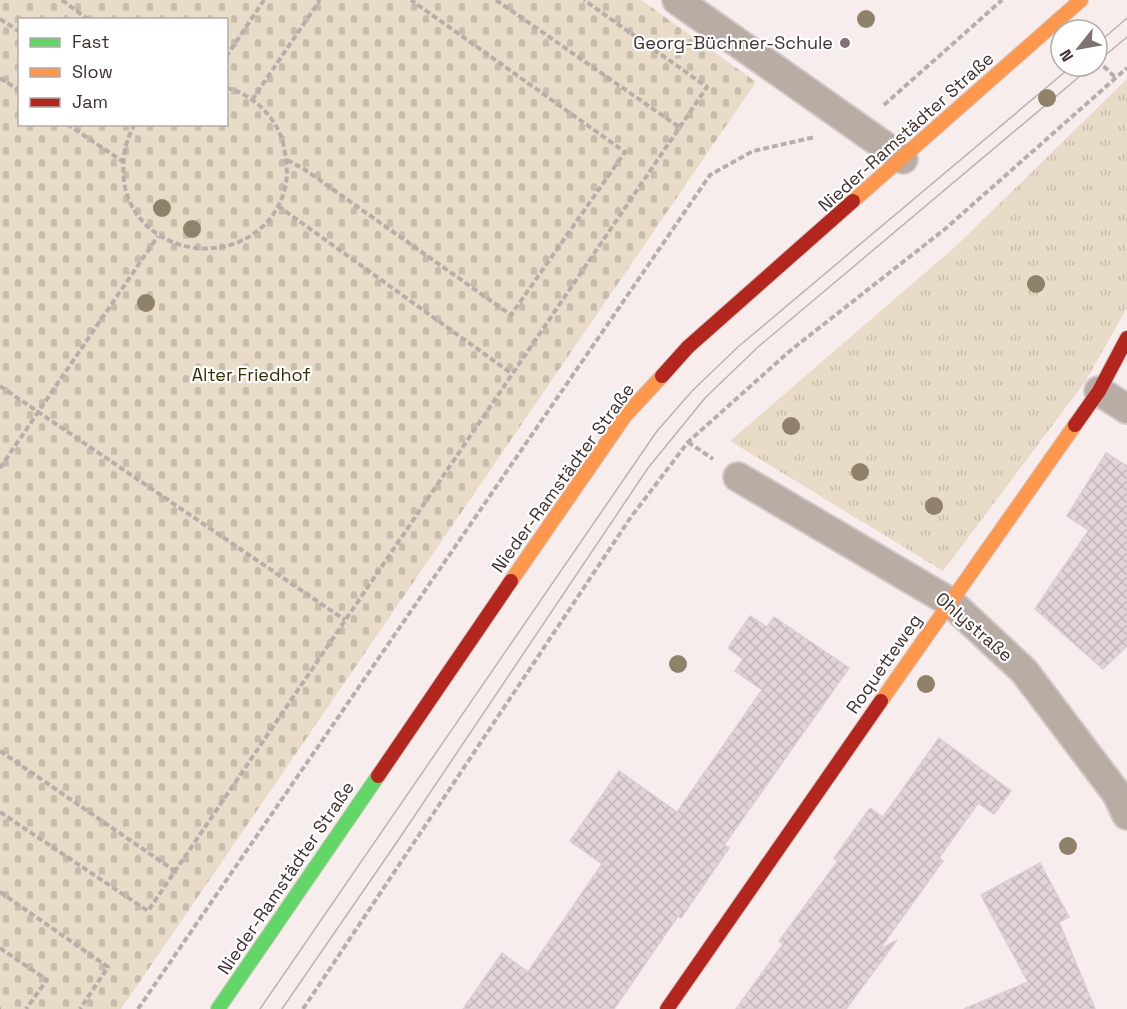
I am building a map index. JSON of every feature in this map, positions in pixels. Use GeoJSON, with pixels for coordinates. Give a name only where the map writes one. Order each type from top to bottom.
{"type":"FeatureCollection","features":[{"type":"Feature","properties":{"kind":"main road","name":"Nieder-Ramstädter Straße"},"geometry":{"type":"LineString","coordinates":[[218,1009],[625,416],[688,346],[1081,0]]}},
{"type":"Feature","properties":{"kind":"main road","name":"Roquetteweg"},"geometry":{"type":"LineString","coordinates":[[667,1009],[1099,391],[1127,338]]}},
{"type":"Feature","properties":{"kind":"street"},"geometry":{"type":"LineString","coordinates":[[677,0],[903,159]]}},
{"type":"Feature","properties":{"kind":"street"},"geometry":{"type":"LineString","coordinates":[[1099,391],[1127,409]]}},
{"type":"Feature","properties":{"kind":"street","name":"Ohlystraße"},"geometry":{"type":"LineString","coordinates":[[738,477],[950,602],[1024,671],[1118,794],[1127,815]]}},
{"type":"Feature","properties":{"kind":"path"},"geometry":{"type":"LineString","coordinates":[[63,0],[86,18]]}},
{"type":"Feature","properties":{"kind":"path"},"geometry":{"type":"LineString","coordinates":[[228,54],[264,0]]}},
{"type":"Feature","properties":{"kind":"path"},"geometry":{"type":"LineString","coordinates":[[252,100],[320,0]]}},
{"type":"Feature","properties":{"kind":"path"},"geometry":{"type":"LineString","coordinates":[[287,160],[304,169],[511,315],[625,152],[411,0]]}},
{"type":"Feature","properties":{"kind":"path"},"geometry":{"type":"LineString","coordinates":[[496,0],[679,127]]}},
{"type":"Feature","properties":{"kind":"path"},"geometry":{"type":"LineString","coordinates":[[0,812],[148,911],[707,87],[584,0]]}},
{"type":"Feature","properties":{"kind":"path"},"geometry":{"type":"LineString","coordinates":[[138,1009],[710,175],[753,151],[859,128],[1002,0]]}},
{"type":"Feature","properties":{"kind":"path"},"geometry":{"type":"LineString","coordinates":[[0,19],[18,31]]}},
{"type":"Feature","properties":{"kind":"path"},"geometry":{"type":"LineString","coordinates":[[303,1009],[631,517],[688,442],[791,350],[945,229],[1127,68]]}},
{"type":"Feature","properties":{"kind":"path"},"geometry":{"type":"LineString","coordinates":[[1109,71],[1116,78]]}},
{"type":"Feature","properties":{"kind":"path"},"geometry":{"type":"LineString","coordinates":[[0,78],[18,91]]}},
{"type":"Feature","properties":{"kind":"path"},"geometry":{"type":"LineString","coordinates":[[134,126],[127,138],[122,161],[126,192],[138,217],[158,236],[183,247],[211,250],[238,243],[261,228],[278,206],[286,183],[287,160],[281,137],[269,116],[252,100],[228,89]]}},
{"type":"Feature","properties":{"kind":"path"},"geometry":{"type":"LineString","coordinates":[[70,126],[122,161]]}},
{"type":"Feature","properties":{"kind":"path"},"geometry":{"type":"LineString","coordinates":[[278,206],[512,374]]}},
{"type":"Feature","properties":{"kind":"path"},"geometry":{"type":"LineString","coordinates":[[0,468],[158,236]]}},
{"type":"Feature","properties":{"kind":"path"},"geometry":{"type":"LineString","coordinates":[[0,386],[345,620]]}},
{"type":"Feature","properties":{"kind":"path"},"geometry":{"type":"LineString","coordinates":[[0,751],[175,872]]}},
{"type":"Feature","properties":{"kind":"path"},"geometry":{"type":"LineString","coordinates":[[0,891],[108,967],[80,1009]]}},
{"type":"Feature","properties":{"kind":"path"},"geometry":{"type":"LineString","coordinates":[[0,948],[47,980],[26,1009]]}},
{"type":"Feature","properties":{"kind":"green space","name":"Alter Friedhof"},"geometry":{"type":"Polygon","coordinates":[[[0,0],[641,0],[756,82],[121,1009],[0,1009],[0,0]]]}},
{"type":"Feature","properties":{"kind":"green space"},"geometry":{"type":"Polygon","coordinates":[[[1127,79],[1127,308],[1085,382],[943,571],[730,441],[956,246],[1127,79]]]}},
{"type":"Feature","properties":{"kind":"building"},"geometry":{"type":"Polygon","coordinates":[[[1106,453],[1127,466],[1127,646],[1103,669],[1035,609],[1089,530],[1067,516],[1106,453]]]}},
{"type":"Feature","properties":{"kind":"building"},"geometry":{"type":"Polygon","coordinates":[[[750,616],[767,627],[774,617],[849,668],[724,845],[729,848],[681,918],[678,916],[614,1009],[463,1009],[502,953],[528,972],[602,864],[570,841],[619,771],[677,812],[762,690],[735,671],[743,659],[728,648],[750,616]]]}},
{"type":"Feature","properties":{"kind":"building"},"geometry":{"type":"Polygon","coordinates":[[[939,738],[1011,791],[994,814],[978,803],[939,858],[943,861],[879,950],[897,940],[846,1009],[736,1009],[783,944],[779,941],[838,861],[834,858],[870,808],[883,817],[939,738]]]}},
{"type":"Feature","properties":{"kind":"building"},"geometry":{"type":"Polygon","coordinates":[[[1040,863],[1069,917],[1059,922],[1095,1009],[964,1009],[1028,982],[981,895],[1040,863]]]}},
{"type":"Feature","properties":{"kind":"tram line"},"geometry":{"type":"LineString","coordinates":[[1109,34],[1127,18]]}},
{"type":"Feature","properties":{"kind":"tram line"},"geometry":{"type":"LineString","coordinates":[[1109,52],[1127,37]]}},
{"type":"Feature","properties":{"kind":"tram line"},"geometry":{"type":"LineString","coordinates":[[260,1009],[657,431],[693,390],[739,346],[1058,78]]}},
{"type":"Feature","properties":{"kind":"tram line"},"geometry":{"type":"LineString","coordinates":[[282,1009],[648,468],[705,398],[758,347],[1078,78]]}},
{"type":"Feature","properties":{"kind":"traffic: fast"},"geometry":{"type":"LineString","coordinates":[[218,1009],[378,776]]}},
{"type":"Feature","properties":{"kind":"traffic: slow"},"geometry":{"type":"LineString","coordinates":[[853,201],[1081,0]]}},
{"type":"Feature","properties":{"kind":"traffic: slow"},"geometry":{"type":"LineString","coordinates":[[511,581],[625,416],[662,376]]}},
{"type":"Feature","properties":{"kind":"traffic: slow"},"geometry":{"type":"LineString","coordinates":[[881,701],[1075,425]]}},
{"type":"Feature","properties":{"kind":"traffic: jam"},"geometry":{"type":"LineString","coordinates":[[662,376],[688,347],[853,201]]}},
{"type":"Feature","properties":{"kind":"traffic: jam"},"geometry":{"type":"LineString","coordinates":[[1075,425],[1099,391],[1127,338]]}},
{"type":"Feature","properties":{"kind":"traffic: jam"},"geometry":{"type":"LineString","coordinates":[[378,776],[511,581]]}},
{"type":"Feature","properties":{"kind":"traffic: jam"},"geometry":{"type":"LineString","coordinates":[[667,1009],[881,701]]}},
{"type":"Feature","properties":{"kind":"place","name":"Georg-Büchner-Schule"},"geometry":{"type":"Point","coordinates":[845,43]}}]}
